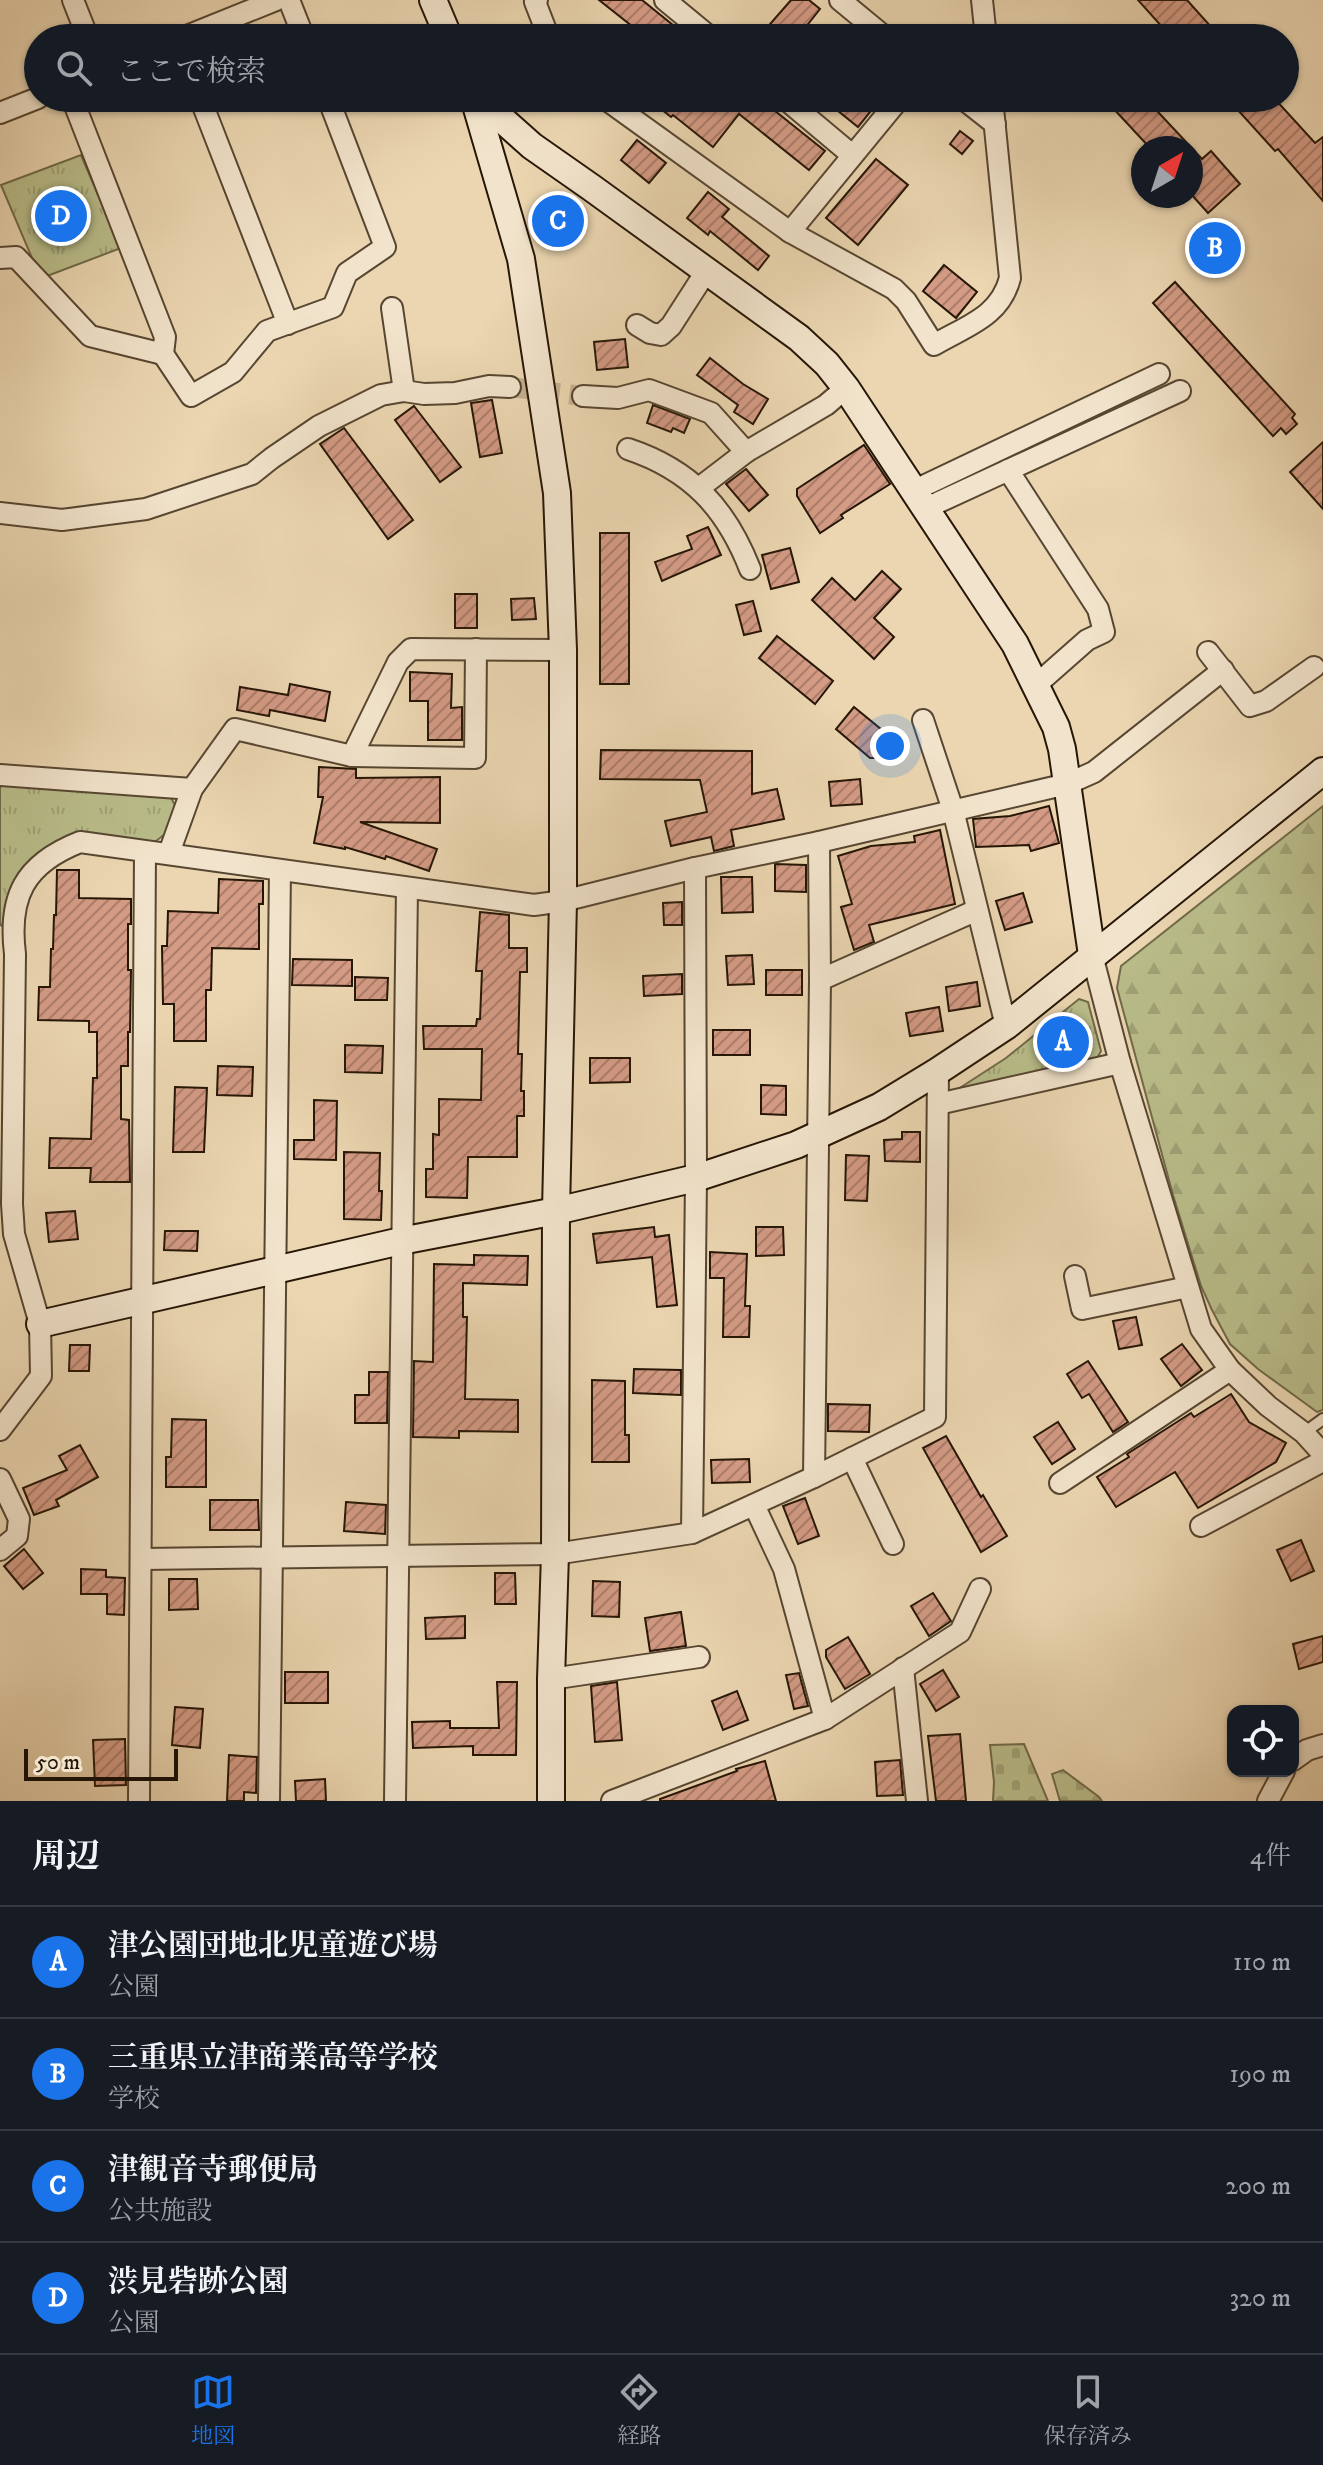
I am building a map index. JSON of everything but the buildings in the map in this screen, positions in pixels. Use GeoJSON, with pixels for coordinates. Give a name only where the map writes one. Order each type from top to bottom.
{"type":"FeatureCollection","features":[{"type":"Feature","properties":{"kind":"street"},"geometry":{"type":"LineString","coordinates":[[73,0],[82,24]]}},
{"type":"Feature","properties":{"kind":"street"},"geometry":{"type":"LineString","coordinates":[[217,24],[276,0]]}},
{"type":"Feature","properties":{"kind":"street"},"geometry":{"type":"LineString","coordinates":[[289,0],[298,24]]}},
{"type":"Feature","properties":{"kind":"street"},"geometry":{"type":"LineString","coordinates":[[433,0],[443,24]]}},
{"type":"Feature","properties":{"kind":"street"},"geometry":{"type":"LineString","coordinates":[[537,0],[535,2],[544,24]]}},
{"type":"Feature","properties":{"kind":"street"},"geometry":{"type":"LineString","coordinates":[[665,0],[694,24]]}},
{"type":"Feature","properties":{"kind":"street"},"geometry":{"type":"LineString","coordinates":[[840,0],[869,24]]}},
{"type":"Feature","properties":{"kind":"street"},"geometry":{"type":"LineString","coordinates":[[982,0],[985,24]]}},
{"type":"Feature","properties":{"kind":"street"},"geometry":{"type":"LineString","coordinates":[[0,113],[24,104]]}},
{"type":"Feature","properties":{"kind":"street"},"geometry":{"type":"LineString","coordinates":[[77,112],[165,337],[163,354],[191,396],[233,372],[267,331],[333,307],[347,273],[385,247],[333,112]]}},
{"type":"Feature","properties":{"kind":"street"},"geometry":{"type":"LineString","coordinates":[[205,112],[288,324]]}},
{"type":"Feature","properties":{"kind":"street"},"geometry":{"type":"LineString","coordinates":[[480,112],[521,259],[557,493],[563,650],[563,901],[556,1211],[551,1801]]}},
{"type":"Feature","properties":{"kind":"street"},"geometry":{"type":"LineString","coordinates":[[492,112],[532,146],[799,338],[827,364],[1015,644],[1056,727],[1062,749],[1092,955],[1120,1063],[1201,1329],[1230,1370],[1268,1406],[1304,1433],[1323,1454]]}},
{"type":"Feature","properties":{"kind":"street"},"geometry":{"type":"LineString","coordinates":[[623,112],[790,232],[894,289],[906,301],[934,345],[994,310],[1006,295],[1010,278],[994,112]]}},
{"type":"Feature","properties":{"kind":"street"},"geometry":{"type":"LineString","coordinates":[[801,112],[852,155]]}},
{"type":"Feature","properties":{"kind":"street"},"geometry":{"type":"LineString","coordinates":[[790,232],[888,112]]}},
{"type":"Feature","properties":{"kind":"street"},"geometry":{"type":"LineString","coordinates":[[980,112],[995,124]]}},
{"type":"Feature","properties":{"kind":"street"},"geometry":{"type":"LineString","coordinates":[[0,258],[16,257],[90,336],[163,354]]}},
{"type":"Feature","properties":{"kind":"street"},"geometry":{"type":"LineString","coordinates":[[637,325],[661,335],[671,326],[707,270]]}},
{"type":"Feature","properties":{"kind":"street"},"geometry":{"type":"LineString","coordinates":[[392,308],[404,391]]}},
{"type":"Feature","properties":{"kind":"street"},"geometry":{"type":"LineString","coordinates":[[920,499],[1159,374]]}},
{"type":"Feature","properties":{"kind":"street"},"geometry":{"type":"LineString","coordinates":[[0,513],[62,520],[146,509],[252,474],[319,426],[381,395],[404,391],[440,394],[489,386],[510,387]]}},
{"type":"Feature","properties":{"kind":"street"},"geometry":{"type":"LineString","coordinates":[[699,488],[746,452],[826,405],[846,388]]}},
{"type":"Feature","properties":{"kind":"street"},"geometry":{"type":"LineString","coordinates":[[583,396],[618,398],[649,390],[711,413],[746,452]]}},
{"type":"Feature","properties":{"kind":"street"},"geometry":{"type":"LineString","coordinates":[[920,499],[1008,470],[1180,391]]}},
{"type":"Feature","properties":{"kind":"street"},"geometry":{"type":"LineString","coordinates":[[628,449],[664,463],[699,488],[722,514],[750,569]]}},
{"type":"Feature","properties":{"kind":"street"},"geometry":{"type":"LineString","coordinates":[[1008,470],[1098,609],[1104,632],[1087,640],[1036,685]]}},
{"type":"Feature","properties":{"kind":"street"},"geometry":{"type":"LineString","coordinates":[[352,756],[398,662],[411,649],[563,650]]}},
{"type":"Feature","properties":{"kind":"street"},"geometry":{"type":"LineString","coordinates":[[169,853],[192,789],[235,729],[352,756],[475,758],[476,649]]}},
{"type":"Feature","properties":{"kind":"street"},"geometry":{"type":"LineString","coordinates":[[1208,652],[1250,706],[1266,701],[1314,667]]}},
{"type":"Feature","properties":{"kind":"street"},"geometry":{"type":"LineString","coordinates":[[0,1430],[41,1376],[40,1324],[6,1204],[7,1035],[15,954],[13,914],[32,873],[55,853],[80,842],[534,905],[563,901],[1067,784],[1094,772],[1223,670]]}},
{"type":"Feature","properties":{"kind":"street"},"geometry":{"type":"LineString","coordinates":[[923,720],[953,810],[1006,1026]]}},
{"type":"Feature","properties":{"kind":"street"},"geometry":{"type":"LineString","coordinates":[[40,1324],[401,1241],[556,1211],[696,1178],[796,1145],[879,1107],[1006,1026],[1323,771]]}},
{"type":"Feature","properties":{"kind":"street"},"geometry":{"type":"LineString","coordinates":[[0,775],[192,789]]}},
{"type":"Feature","properties":{"kind":"street"},"geometry":{"type":"LineString","coordinates":[[814,1477],[819,842]]}},
{"type":"Feature","properties":{"kind":"street"},"geometry":{"type":"LineString","coordinates":[[139,1801],[145,852]]}},
{"type":"Feature","properties":{"kind":"street"},"geometry":{"type":"LineString","coordinates":[[692,1533],[695,868]]}},
{"type":"Feature","properties":{"kind":"street"},"geometry":{"type":"LineString","coordinates":[[269,1801],[280,870]]}},
{"type":"Feature","properties":{"kind":"street"},"geometry":{"type":"LineString","coordinates":[[395,1801],[407,888]]}},
{"type":"Feature","properties":{"kind":"street"},"geometry":{"type":"LineString","coordinates":[[820,980],[977,910]]}},
{"type":"Feature","properties":{"kind":"street"},"geometry":{"type":"LineString","coordinates":[[0,957],[12,927]]}},
{"type":"Feature","properties":{"kind":"street"},"geometry":{"type":"LineString","coordinates":[[938,1104],[1120,1063]]}},
{"type":"Feature","properties":{"kind":"street"},"geometry":{"type":"LineString","coordinates":[[142,1559],[555,1554],[692,1533],[935,1417],[938,1071]]}},
{"type":"Feature","properties":{"kind":"street"},"geometry":{"type":"LineString","coordinates":[[1075,1276],[1082,1309],[1188,1287]]}},
{"type":"Feature","properties":{"kind":"street"},"geometry":{"type":"LineString","coordinates":[[1060,1483],[1230,1370]]}},
{"type":"Feature","properties":{"kind":"street"},"geometry":{"type":"LineString","coordinates":[[852,1458],[893,1544]]}},
{"type":"Feature","properties":{"kind":"street"},"geometry":{"type":"LineString","coordinates":[[1201,1526],[1323,1461]]}},
{"type":"Feature","properties":{"kind":"street"},"geometry":{"type":"LineString","coordinates":[[0,1479],[19,1519],[17,1536],[0,1550]]}},
{"type":"Feature","properties":{"kind":"street"},"geometry":{"type":"LineString","coordinates":[[754,1505],[784,1569],[825,1719]]}},
{"type":"Feature","properties":{"kind":"street"},"geometry":{"type":"LineString","coordinates":[[612,1801],[825,1719],[960,1632],[980,1589]]}},
{"type":"Feature","properties":{"kind":"street"},"geometry":{"type":"LineString","coordinates":[[551,1679],[699,1657]]}},
{"type":"Feature","properties":{"kind":"street"},"geometry":{"type":"LineString","coordinates":[[903,1668],[917,1801]]}},
{"type":"Feature","properties":{"kind":"street"},"geometry":{"type":"LineString","coordinates":[[1299,1756],[1323,1745]]}},
{"type":"Feature","properties":{"kind":"street"},"geometry":{"type":"LineString","coordinates":[[1268,1801],[1281,1777]]}},
{"type":"Feature","properties":{"kind":"lane"},"geometry":{"type":"LineString","coordinates":[[1304,1433],[1323,1419]]}},
{"type":"Feature","properties":{"kind":"green space"},"geometry":{"type":"Polygon","coordinates":[[[81,155],[121,248],[47,276],[32,258],[1,185],[81,155]]]}},
{"type":"Feature","properties":{"kind":"green space"},"geometry":{"type":"Polygon","coordinates":[[[0,782],[169,794],[176,807],[165,834],[151,845],[80,833],[6,908],[2,926],[0,782]]]}},
{"type":"Feature","properties":{"kind":"green space"},"geometry":{"type":"Polygon","coordinates":[[[1323,806],[1323,1410],[1317,1412],[1258,1369],[1230,1344],[1212,1310],[1201,1286],[1173,1195],[1117,988],[1121,966],[1323,806]]]}},
{"type":"Feature","properties":{"kind":"green space"},"geometry":{"type":"Polygon","coordinates":[[[1079,999],[1088,1002],[1101,1051],[1095,1062],[955,1091],[1006,1058],[1079,999]]]}},
{"type":"Feature","properties":{"kind":"green space"},"geometry":{"type":"Polygon","coordinates":[[[1024,1744],[1048,1801],[993,1801],[990,1745],[1024,1744]]]}},
{"type":"Feature","properties":{"kind":"green space"},"geometry":{"type":"Polygon","coordinates":[[[1063,1770],[1102,1801],[1060,1801],[1052,1774],[1063,1770]]]}},
{"type":"Feature","properties":{"kind":"tunnel"},"geometry":{"type":"LineString","coordinates":[[510,387],[583,396]]}},
{"type":"Feature","properties":{"kind":"place","name":"渋見砦跡公園"},"geometry":{"type":"Point","coordinates":[61,216]}},
{"type":"Feature","properties":{"kind":"place","name":"津観音寺郵便局"},"geometry":{"type":"Point","coordinates":[558,221]}},
{"type":"Feature","properties":{"kind":"place","name":"三重県立津商業高等学校"},"geometry":{"type":"Point","coordinates":[1215,248]}},
{"type":"Feature","properties":{"kind":"place","name":"津公園団地北児童遊び場"},"geometry":{"type":"Point","coordinates":[1063,1042]}}]}
